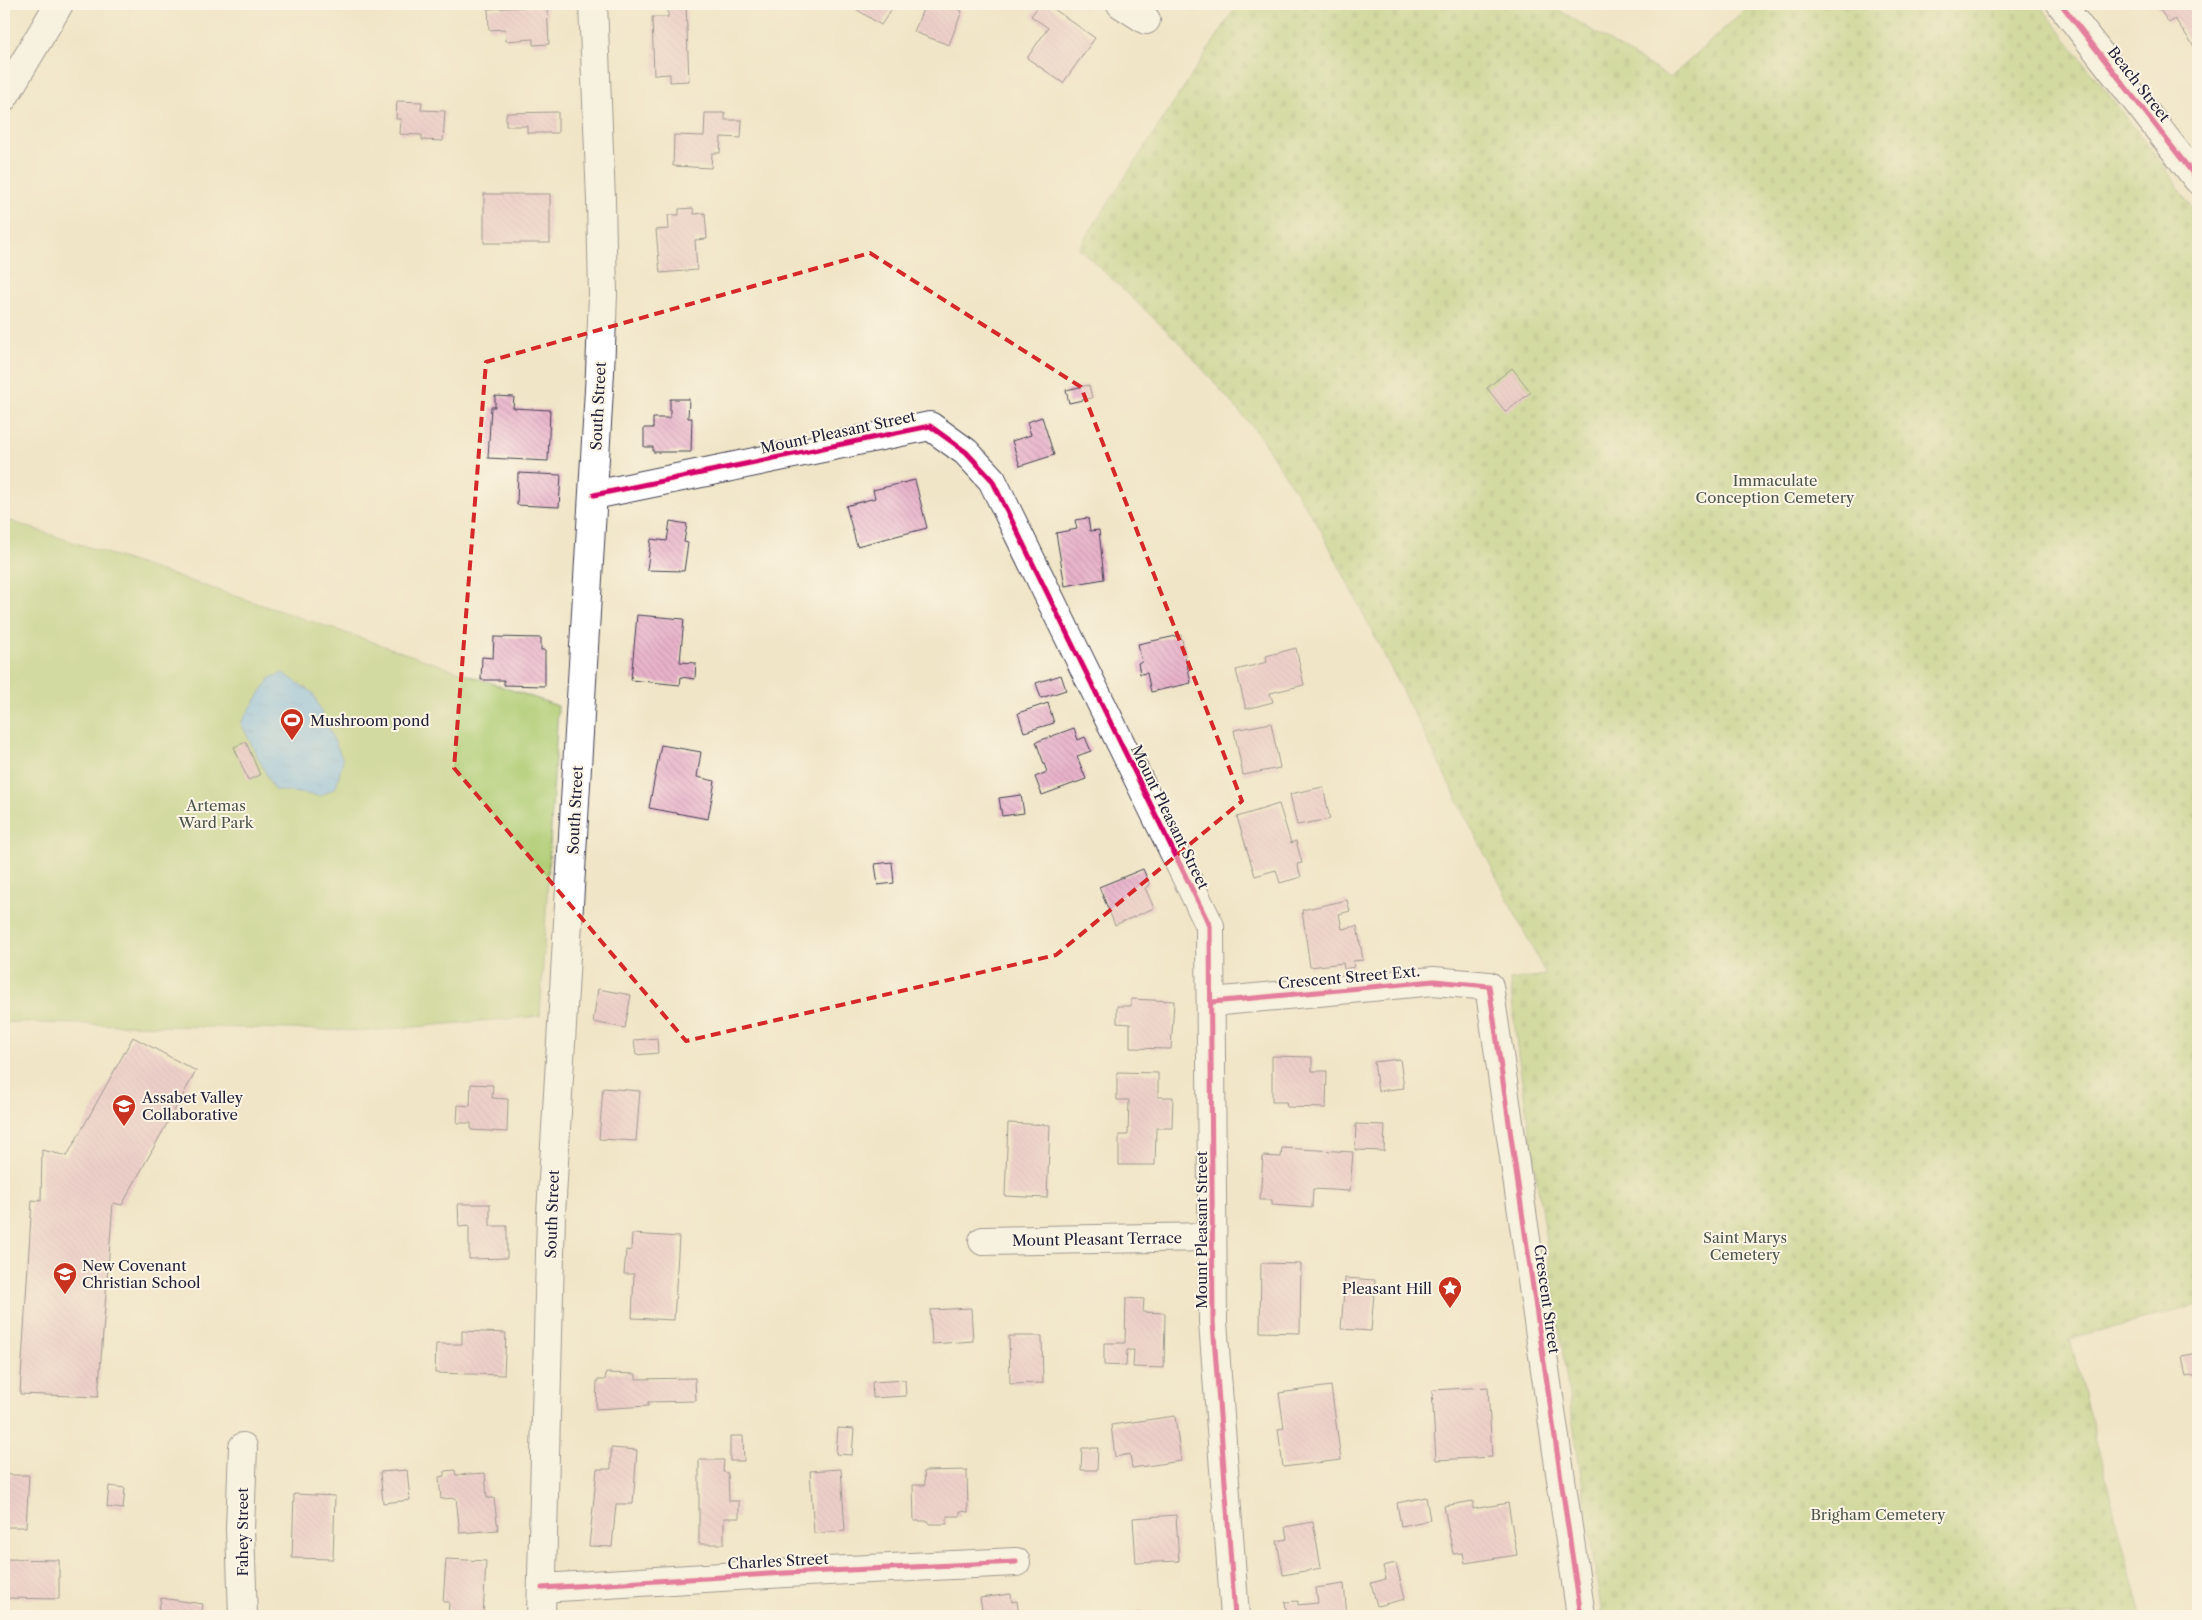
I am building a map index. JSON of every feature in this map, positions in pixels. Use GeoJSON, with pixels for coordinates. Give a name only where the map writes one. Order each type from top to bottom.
{"type":"FeatureCollection","features":[{"type":"Feature","properties":{"kind":"street"},"geometry":{"type":"LineString","coordinates":[[4,97],[59,4]]}},
{"type":"Feature","properties":{"kind":"street","name":"South Street"},"geometry":{"type":"LineString","coordinates":[[541,1616],[551,1214],[594,495],[603,294],[602,200],[593,4]]}},
{"type":"Feature","properties":{"kind":"street"},"geometry":{"type":"LineString","coordinates":[[1121,4],[1146,20]]}},
{"type":"Feature","properties":{"kind":"street","name":"Beach Street"},"geometry":{"type":"LineString","coordinates":[[2061,4],[2198,180]]}},
{"type":"Feature","properties":{"kind":"street","name":"Mount Pleasant Street"},"geometry":{"type":"LineString","coordinates":[[594,495],[930,426],[966,452],[992,480],[1210,926],[1213,1322],[1235,1616]]}},
{"type":"Feature","properties":{"kind":"street","name":"Crescent Street Ext."},"geometry":{"type":"LineString","coordinates":[[1212,1002],[1434,981],[1489,986]]}},
{"type":"Feature","properties":{"kind":"street","name":"Crescent Street"},"geometry":{"type":"LineString","coordinates":[[1489,986],[1581,1616]]}},
{"type":"Feature","properties":{"kind":"street","name":"Mount Pleasant Terrace"},"geometry":{"type":"LineString","coordinates":[[983,1241],[1212,1237]]}},
{"type":"Feature","properties":{"kind":"street","name":"Fahey Street"},"geometry":{"type":"LineString","coordinates":[[243,1447],[240,1529],[243,1616]]}},
{"type":"Feature","properties":{"kind":"street","name":"Charles Street"},"geometry":{"type":"LineString","coordinates":[[542,1588],[776,1573],[1016,1562]]}},
{"type":"Feature","properties":{"kind":"highlighted area"},"geometry":{"type":"Polygon","coordinates":[[[870,253],[1081,387],[1242,801],[1056,955],[686,1041],[454,768],[486,362],[870,253]]]}},
{"type":"Feature","properties":{"kind":"green space","name":"Immaculate Conception Cemetery"},"geometry":{"type":"Polygon","coordinates":[[[1238,4],[1549,4],[1670,78],[1751,4],[2039,4],[2168,172],[2198,217],[2198,1305],[2070,1339],[2141,1616],[1602,1616],[1517,1047],[1510,980],[1546,975],[1321,530],[1257,432],[1181,344],[1079,248],[1238,4]]]}},
{"type":"Feature","properties":{"kind":"green space","name":"Artemas Ward Park"},"geometry":{"type":"Polygon","coordinates":[[[4,519],[558,706],[540,1016],[368,1031],[4,1022],[4,519]]]}},
{"type":"Feature","properties":{"kind":"water","name":"Mushroom pond"},"geometry":{"type":"Polygon","coordinates":[[[283,673],[313,693],[343,760],[336,787],[321,796],[274,790],[241,723],[270,678],[283,673]]]}},
{"type":"Feature","properties":{"kind":"building"},"geometry":{"type":"Polygon","coordinates":[[[668,4],[686,4],[689,81],[670,82],[670,74],[654,75],[652,17],[668,17],[668,4]]]}},
{"type":"Feature","properties":{"kind":"building"},"geometry":{"type":"Polygon","coordinates":[[[860,4],[895,4],[881,25],[856,9],[860,4]]]}},
{"type":"Feature","properties":{"kind":"building"},"geometry":{"type":"Polygon","coordinates":[[[925,4],[954,4],[953,7],[962,11],[949,45],[914,32],[925,4]]]}},
{"type":"Feature","properties":{"kind":"building"},"geometry":{"type":"Polygon","coordinates":[[[1040,4],[1047,4],[1095,38],[1063,83],[1027,58],[1048,28],[1031,16],[1040,4]]]}},
{"type":"Feature","properties":{"kind":"building"},"geometry":{"type":"Polygon","coordinates":[[[2156,4],[2198,4],[2198,52],[2175,19],[2169,23],[2156,4]]]}},
{"type":"Feature","properties":{"kind":"building"},"geometry":{"type":"Polygon","coordinates":[[[547,6],[549,44],[533,45],[533,39],[506,41],[505,29],[489,30],[488,9],[547,6]]]}},
{"type":"Feature","properties":{"kind":"building"},"geometry":{"type":"Polygon","coordinates":[[[397,101],[422,102],[421,110],[445,111],[443,141],[422,140],[422,135],[400,134],[401,119],[396,119],[397,101]]]}},
{"type":"Feature","properties":{"kind":"building"},"geometry":{"type":"Polygon","coordinates":[[[558,112],[558,133],[527,133],[527,126],[506,126],[506,113],[558,112]]]}},
{"type":"Feature","properties":{"kind":"building"},"geometry":{"type":"Polygon","coordinates":[[[705,113],[725,113],[725,120],[742,120],[741,138],[721,137],[720,153],[712,153],[711,168],[673,166],[674,135],[704,136],[705,113]]]}},
{"type":"Feature","properties":{"kind":"building"},"geometry":{"type":"Polygon","coordinates":[[[484,194],[550,194],[550,243],[484,243],[484,194]]]}},
{"type":"Feature","properties":{"kind":"building"},"geometry":{"type":"Polygon","coordinates":[[[693,208],[694,214],[705,213],[707,239],[695,240],[697,270],[660,273],[656,230],[669,229],[668,215],[679,215],[679,209],[693,208]]]}},
{"type":"Feature","properties":{"kind":"building"},"geometry":{"type":"Polygon","coordinates":[[[1512,368],[1531,392],[1506,412],[1487,388],[1512,368]]]}},
{"type":"Feature","properties":{"kind":"building"},"geometry":{"type":"Polygon","coordinates":[[[1089,385],[1092,398],[1069,403],[1066,390],[1089,385]]]}},
{"type":"Feature","properties":{"kind":"building"},"geometry":{"type":"Polygon","coordinates":[[[495,396],[514,397],[513,408],[550,410],[548,461],[488,458],[491,407],[495,407],[495,396]]]}},
{"type":"Feature","properties":{"kind":"building"},"geometry":{"type":"Polygon","coordinates":[[[670,399],[689,399],[688,418],[692,418],[691,452],[653,452],[653,447],[644,447],[644,428],[653,428],[653,418],[670,418],[670,399]]]}},
{"type":"Feature","properties":{"kind":"building"},"geometry":{"type":"Polygon","coordinates":[[[1042,417],[1054,455],[1020,466],[1012,441],[1031,435],[1027,422],[1042,417]]]}},
{"type":"Feature","properties":{"kind":"building"},"geometry":{"type":"Polygon","coordinates":[[[518,473],[561,475],[559,507],[517,505],[518,473]]]}},
{"type":"Feature","properties":{"kind":"building"},"geometry":{"type":"Polygon","coordinates":[[[915,480],[927,528],[857,546],[846,506],[875,498],[873,490],[915,480]]]}},
{"type":"Feature","properties":{"kind":"building"},"geometry":{"type":"Polygon","coordinates":[[[1088,518],[1090,531],[1099,530],[1104,579],[1065,586],[1056,533],[1077,529],[1075,520],[1088,518]]]}},
{"type":"Feature","properties":{"kind":"building"},"geometry":{"type":"Polygon","coordinates":[[[670,521],[687,524],[684,542],[688,543],[684,571],[647,570],[651,539],[667,541],[670,521]]]}},
{"type":"Feature","properties":{"kind":"building"},"geometry":{"type":"Polygon","coordinates":[[[637,615],[684,619],[680,662],[696,663],[695,679],[681,677],[680,685],[631,680],[637,615]]]}},
{"type":"Feature","properties":{"kind":"building"},"geometry":{"type":"Polygon","coordinates":[[[1181,635],[1191,683],[1151,692],[1147,673],[1140,674],[1138,663],[1142,662],[1138,644],[1181,635]]]}},
{"type":"Feature","properties":{"kind":"building"},"geometry":{"type":"Polygon","coordinates":[[[494,637],[541,638],[541,650],[545,650],[545,686],[504,685],[504,680],[481,680],[482,657],[493,658],[494,637]]]}},
{"type":"Feature","properties":{"kind":"building"},"geometry":{"type":"Polygon","coordinates":[[[1296,648],[1304,685],[1270,693],[1273,702],[1246,709],[1236,670],[1267,662],[1266,656],[1296,648]]]}},
{"type":"Feature","properties":{"kind":"building"},"geometry":{"type":"Polygon","coordinates":[[[1061,675],[1066,690],[1041,698],[1036,683],[1061,675]]]}},
{"type":"Feature","properties":{"kind":"building"},"geometry":{"type":"Polygon","coordinates":[[[1048,703],[1054,723],[1024,732],[1018,713],[1048,703]]]}},
{"type":"Feature","properties":{"kind":"building"},"geometry":{"type":"Polygon","coordinates":[[[1271,723],[1280,768],[1243,775],[1234,730],[1271,723]]]}},
{"type":"Feature","properties":{"kind":"building"},"geometry":{"type":"Polygon","coordinates":[[[1074,728],[1078,740],[1085,737],[1091,751],[1077,756],[1086,779],[1042,795],[1035,777],[1047,772],[1036,742],[1074,728]]]}},
{"type":"Feature","properties":{"kind":"building"},"geometry":{"type":"Polygon","coordinates":[[[246,742],[260,775],[248,780],[234,747],[246,742]]]}},
{"type":"Feature","properties":{"kind":"building"},"geometry":{"type":"Polygon","coordinates":[[[661,745],[701,752],[697,777],[715,781],[708,819],[649,808],[661,745]]]}},
{"type":"Feature","properties":{"kind":"building"},"geometry":{"type":"Polygon","coordinates":[[[1323,787],[1330,819],[1297,825],[1290,794],[1323,787]]]}},
{"type":"Feature","properties":{"kind":"building"},"geometry":{"type":"Polygon","coordinates":[[[1021,795],[1024,813],[1002,816],[999,798],[1021,795]]]}},
{"type":"Feature","properties":{"kind":"building"},"geometry":{"type":"Polygon","coordinates":[[[1279,804],[1291,843],[1296,841],[1302,863],[1297,864],[1301,877],[1280,883],[1276,870],[1255,876],[1237,817],[1279,804]]]}},
{"type":"Feature","properties":{"kind":"building"},"geometry":{"type":"Polygon","coordinates":[[[892,862],[894,883],[878,885],[875,864],[892,862]]]}},
{"type":"Feature","properties":{"kind":"building"},"geometry":{"type":"Polygon","coordinates":[[[1143,869],[1150,885],[1145,888],[1154,908],[1115,925],[1099,887],[1143,869]]]}},
{"type":"Feature","properties":{"kind":"building"},"geometry":{"type":"Polygon","coordinates":[[[1347,900],[1350,911],[1339,914],[1342,929],[1357,926],[1363,960],[1353,961],[1354,967],[1344,969],[1343,963],[1310,967],[1302,910],[1347,900]]]}},
{"type":"Feature","properties":{"kind":"building"},"geometry":{"type":"Polygon","coordinates":[[[598,989],[631,995],[625,1028],[593,1022],[598,989]]]}},
{"type":"Feature","properties":{"kind":"building"},"geometry":{"type":"Polygon","coordinates":[[[1131,999],[1174,1001],[1171,1049],[1130,1048],[1130,1024],[1117,1023],[1117,1006],[1131,1006],[1131,999]]]}},
{"type":"Feature","properties":{"kind":"building"},"geometry":{"type":"Polygon","coordinates":[[[133,1037],[196,1071],[122,1205],[113,1203],[98,1397],[20,1394],[32,1200],[41,1201],[42,1150],[67,1156],[133,1037]]]}},
{"type":"Feature","properties":{"kind":"building"},"geometry":{"type":"Polygon","coordinates":[[[657,1038],[658,1053],[636,1055],[634,1040],[657,1038]]]}},
{"type":"Feature","properties":{"kind":"building"},"geometry":{"type":"Polygon","coordinates":[[[1272,1056],[1312,1057],[1312,1071],[1327,1071],[1326,1108],[1287,1107],[1286,1102],[1272,1102],[1272,1056]]]}},
{"type":"Feature","properties":{"kind":"building"},"geometry":{"type":"Polygon","coordinates":[[[1400,1059],[1404,1088],[1378,1091],[1374,1062],[1400,1059]]]}},
{"type":"Feature","properties":{"kind":"building"},"geometry":{"type":"Polygon","coordinates":[[[1117,1072],[1158,1073],[1158,1097],[1173,1097],[1172,1128],[1156,1128],[1155,1165],[1119,1165],[1119,1135],[1128,1135],[1129,1100],[1117,1100],[1117,1072]]]}},
{"type":"Feature","properties":{"kind":"building"},"geometry":{"type":"Polygon","coordinates":[[[471,1084],[493,1085],[492,1098],[508,1099],[507,1132],[471,1130],[471,1123],[457,1123],[458,1105],[470,1106],[471,1084]]]}},
{"type":"Feature","properties":{"kind":"building"},"geometry":{"type":"Polygon","coordinates":[[[603,1088],[640,1091],[636,1141],[599,1139],[603,1088]]]}},
{"type":"Feature","properties":{"kind":"building"},"geometry":{"type":"Polygon","coordinates":[[[1008,1123],[1050,1125],[1047,1198],[1005,1196],[1008,1123]]]}},
{"type":"Feature","properties":{"kind":"building"},"geometry":{"type":"Polygon","coordinates":[[[1356,1124],[1385,1125],[1384,1151],[1355,1150],[1356,1124]]]}},
{"type":"Feature","properties":{"kind":"building"},"geometry":{"type":"Polygon","coordinates":[[[1282,1148],[1353,1152],[1350,1191],[1313,1189],[1312,1208],[1272,1205],[1272,1200],[1260,1200],[1263,1156],[1281,1157],[1282,1148]]]}},
{"type":"Feature","properties":{"kind":"building"},"geometry":{"type":"Polygon","coordinates":[[[458,1204],[490,1204],[490,1226],[507,1226],[507,1258],[469,1259],[469,1226],[459,1227],[458,1204]]]}},
{"type":"Feature","properties":{"kind":"building"},"geometry":{"type":"Polygon","coordinates":[[[632,1234],[679,1237],[674,1320],[632,1318],[634,1274],[624,1274],[626,1250],[631,1251],[632,1234]]]}},
{"type":"Feature","properties":{"kind":"building"},"geometry":{"type":"Polygon","coordinates":[[[1261,1263],[1301,1264],[1300,1333],[1260,1332],[1261,1263]]]}},
{"type":"Feature","properties":{"kind":"building"},"geometry":{"type":"Polygon","coordinates":[[[1345,1278],[1375,1280],[1371,1331],[1341,1329],[1345,1278]]]}},
{"type":"Feature","properties":{"kind":"building"},"geometry":{"type":"Polygon","coordinates":[[[1126,1298],[1144,1299],[1143,1312],[1165,1313],[1164,1368],[1133,1367],[1134,1350],[1127,1350],[1126,1366],[1104,1365],[1104,1343],[1125,1343],[1126,1298]]]}},
{"type":"Feature","properties":{"kind":"building"},"geometry":{"type":"Polygon","coordinates":[[[971,1308],[973,1341],[932,1344],[930,1310],[971,1308]]]}},
{"type":"Feature","properties":{"kind":"building"},"geometry":{"type":"Polygon","coordinates":[[[462,1331],[506,1333],[504,1375],[435,1373],[436,1344],[462,1344],[462,1331]]]}},
{"type":"Feature","properties":{"kind":"building"},"geometry":{"type":"Polygon","coordinates":[[[1009,1336],[1042,1336],[1043,1383],[1010,1384],[1009,1336]]]}},
{"type":"Feature","properties":{"kind":"building"},"geometry":{"type":"Polygon","coordinates":[[[2198,1353],[2198,1375],[2186,1377],[2182,1356],[2198,1353]]]}},
{"type":"Feature","properties":{"kind":"building"},"geometry":{"type":"Polygon","coordinates":[[[606,1373],[636,1374],[636,1379],[695,1378],[696,1401],[648,1402],[648,1406],[596,1409],[597,1380],[605,1380],[606,1373]]]}},
{"type":"Feature","properties":{"kind":"building"},"geometry":{"type":"Polygon","coordinates":[[[905,1380],[906,1396],[873,1398],[872,1382],[905,1380]]]}},
{"type":"Feature","properties":{"kind":"building"},"geometry":{"type":"Polygon","coordinates":[[[1331,1386],[1341,1460],[1283,1467],[1278,1429],[1284,1428],[1279,1393],[1331,1386]]]}},
{"type":"Feature","properties":{"kind":"building"},"geometry":{"type":"Polygon","coordinates":[[[1488,1387],[1492,1457],[1436,1460],[1432,1390],[1488,1387]]]}},
{"type":"Feature","properties":{"kind":"building"},"geometry":{"type":"Polygon","coordinates":[[[1175,1416],[1181,1461],[1132,1468],[1130,1454],[1115,1457],[1111,1425],[1175,1416]]]}},
{"type":"Feature","properties":{"kind":"building"},"geometry":{"type":"Polygon","coordinates":[[[838,1428],[854,1429],[852,1455],[836,1454],[838,1428]]]}},
{"type":"Feature","properties":{"kind":"building"},"geometry":{"type":"Polygon","coordinates":[[[730,1436],[743,1436],[744,1461],[730,1461],[730,1436]]]}},
{"type":"Feature","properties":{"kind":"building"},"geometry":{"type":"Polygon","coordinates":[[[611,1448],[637,1450],[633,1504],[616,1504],[612,1547],[589,1546],[597,1469],[611,1469],[611,1448]]]}},
{"type":"Feature","properties":{"kind":"building"},"geometry":{"type":"Polygon","coordinates":[[[1082,1448],[1098,1448],[1097,1470],[1081,1470],[1082,1448]]]}},
{"type":"Feature","properties":{"kind":"building"},"geometry":{"type":"Polygon","coordinates":[[[699,1460],[724,1460],[723,1472],[728,1473],[729,1501],[739,1501],[739,1518],[724,1518],[724,1544],[699,1544],[699,1460]]]}},
{"type":"Feature","properties":{"kind":"building"},"geometry":{"type":"Polygon","coordinates":[[[841,1469],[845,1531],[814,1533],[810,1471],[841,1469]]]}},
{"type":"Feature","properties":{"kind":"building"},"geometry":{"type":"Polygon","coordinates":[[[407,1470],[410,1500],[383,1503],[380,1472],[407,1470]]]}},
{"type":"Feature","properties":{"kind":"building"},"geometry":{"type":"Polygon","coordinates":[[[455,1470],[456,1475],[485,1473],[487,1498],[494,1498],[498,1530],[460,1533],[456,1498],[441,1499],[439,1477],[445,1476],[445,1471],[455,1470]]]}},
{"type":"Feature","properties":{"kind":"building"},"geometry":{"type":"Polygon","coordinates":[[[967,1470],[968,1512],[960,1511],[960,1516],[947,1516],[947,1524],[929,1524],[929,1521],[914,1521],[913,1485],[925,1485],[924,1471],[967,1470]]]}},
{"type":"Feature","properties":{"kind":"building"},"geometry":{"type":"Polygon","coordinates":[[[4,1475],[29,1475],[26,1527],[4,1527],[4,1475]]]}},
{"type":"Feature","properties":{"kind":"building"},"geometry":{"type":"Polygon","coordinates":[[[109,1486],[125,1488],[123,1509],[107,1507],[109,1486]]]}},
{"type":"Feature","properties":{"kind":"building"},"geometry":{"type":"Polygon","coordinates":[[[294,1494],[335,1496],[333,1559],[292,1558],[294,1494]]]}},
{"type":"Feature","properties":{"kind":"building"},"geometry":{"type":"Polygon","coordinates":[[[1426,1497],[1430,1520],[1401,1526],[1397,1503],[1426,1497]]]}},
{"type":"Feature","properties":{"kind":"building"},"geometry":{"type":"Polygon","coordinates":[[[1473,1501],[1473,1509],[1508,1503],[1517,1555],[1465,1563],[1463,1553],[1453,1554],[1444,1506],[1473,1501]]]}},
{"type":"Feature","properties":{"kind":"building"},"geometry":{"type":"Polygon","coordinates":[[[1176,1515],[1179,1561],[1136,1563],[1133,1518],[1176,1515]]]}},
{"type":"Feature","properties":{"kind":"building"},"geometry":{"type":"Polygon","coordinates":[[[1313,1522],[1321,1568],[1283,1575],[1277,1541],[1287,1539],[1285,1527],[1313,1522]]]}},
{"type":"Feature","properties":{"kind":"building"},"geometry":{"type":"Polygon","coordinates":[[[4,1559],[59,1560],[59,1599],[4,1598],[4,1559]]]}},
{"type":"Feature","properties":{"kind":"building"},"geometry":{"type":"Polygon","coordinates":[[[446,1559],[486,1561],[483,1616],[448,1616],[449,1602],[443,1602],[446,1559]]]}},
{"type":"Feature","properties":{"kind":"building"},"geometry":{"type":"Polygon","coordinates":[[[1396,1563],[1405,1599],[1377,1606],[1371,1583],[1386,1579],[1383,1566],[1396,1563]]]}},
{"type":"Feature","properties":{"kind":"building"},"geometry":{"type":"Polygon","coordinates":[[[1344,1584],[1347,1616],[1287,1616],[1285,1602],[1298,1601],[1298,1605],[1318,1603],[1316,1588],[1344,1584]]]}},
{"type":"Feature","properties":{"kind":"building"},"geometry":{"type":"Polygon","coordinates":[[[1011,1594],[1012,1602],[1017,1601],[1019,1616],[983,1616],[980,1598],[1011,1594]]]}},
{"type":"Feature","properties":{"kind":"building"},"geometry":{"type":"Polygon","coordinates":[[[161,1598],[203,1604],[201,1616],[158,1616],[161,1598]]]}},
{"type":"Feature","properties":{"kind":"building"},"geometry":{"type":"Polygon","coordinates":[[[1136,1613],[1150,1613],[1150,1616],[1136,1616],[1136,1613]]]}},
{"type":"Feature","properties":{"kind":"cycle path"},"geometry":{"type":"LineString","coordinates":[[2061,4],[2198,180]]}},
{"type":"Feature","properties":{"kind":"cycle path"},"geometry":{"type":"LineString","coordinates":[[594,495],[930,426],[966,452],[992,480],[1210,926],[1213,1322],[1235,1616]]}},
{"type":"Feature","properties":{"kind":"cycle path"},"geometry":{"type":"LineString","coordinates":[[1212,1002],[1434,981],[1489,986],[1581,1616]]}},
{"type":"Feature","properties":{"kind":"cycle path"},"geometry":{"type":"LineString","coordinates":[[542,1588],[786,1573],[1016,1562]]}},
{"type":"Feature","properties":{"kind":"place","name":"Mushroom pond"},"geometry":{"type":"Point","coordinates":[292,741]}},
{"type":"Feature","properties":{"kind":"place","name":"Assabet Valley Collaborative"},"geometry":{"type":"Point","coordinates":[124,1127]}},
{"type":"Feature","properties":{"kind":"place","name":"New Covenant Christian School"},"geometry":{"type":"Point","coordinates":[65,1295]}},
{"type":"Feature","properties":{"kind":"place","name":"Pleasant Hill"},"geometry":{"type":"Point","coordinates":[1450,1309]}},
{"type":"Feature","properties":{"kind":"park label","name":"Saint Marys Cemetery"},"geometry":{"type":"Point","coordinates":[1745,1246]}},
{"type":"Feature","properties":{"kind":"park label","name":"Brigham Cemetery"},"geometry":{"type":"Point","coordinates":[1878,1514]}}]}
